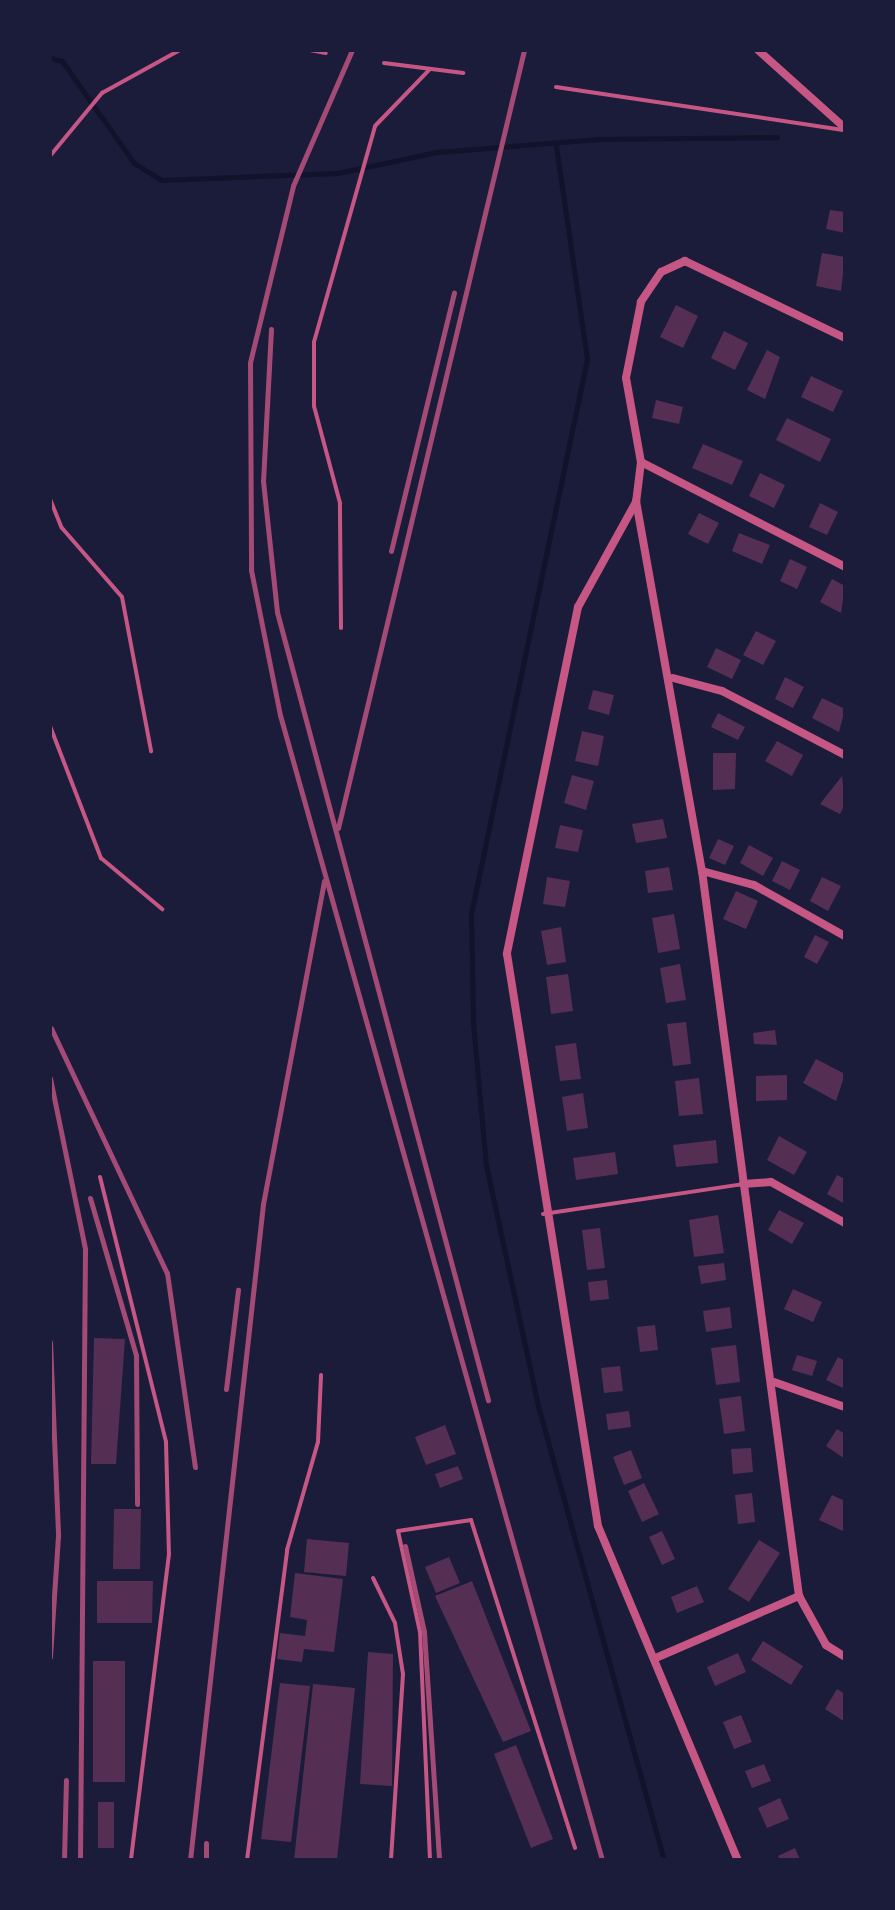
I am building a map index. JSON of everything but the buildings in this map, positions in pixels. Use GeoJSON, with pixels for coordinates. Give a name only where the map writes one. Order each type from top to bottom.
{"type":"FeatureCollection","features":[{"type":"Feature","properties":{"kind":"street"},"geometry":{"type":"LineString","coordinates":[[758,50],[845,129]]}},
{"type":"Feature","properties":{"kind":"street"},"geometry":{"type":"LineString","coordinates":[[738,1860],[658,1656],[598,1526],[543,1214],[507,954],[578,607],[636,502],[642,462],[626,378],[642,302],[662,272],[685,260],[845,338]]}},
{"type":"Feature","properties":{"kind":"street"},"geometry":{"type":"LineString","coordinates":[[642,462],[845,567]]}},
{"type":"Feature","properties":{"kind":"street"},"geometry":{"type":"LineString","coordinates":[[636,502],[673,678],[702,870],[743,1184],[774,1382],[799,1596],[826,1646],[845,1657]]}},
{"type":"Feature","properties":{"kind":"street"},"geometry":{"type":"LineString","coordinates":[[673,678],[722,690],[845,755]]}},
{"type":"Feature","properties":{"kind":"street"},"geometry":{"type":"LineString","coordinates":[[702,870],[754,885],[845,936]]}},
{"type":"Feature","properties":{"kind":"street"},"geometry":{"type":"LineString","coordinates":[[743,1184],[771,1182],[845,1224]]}},
{"type":"Feature","properties":{"kind":"street"},"geometry":{"type":"LineString","coordinates":[[774,1382],[845,1407]]}},
{"type":"Feature","properties":{"kind":"street"},"geometry":{"type":"LineString","coordinates":[[658,1656],[799,1596]]}},
{"type":"Feature","properties":{"kind":"lane"},"geometry":{"type":"LineString","coordinates":[[50,156],[102,93],[180,50]]}},
{"type":"Feature","properties":{"kind":"lane"},"geometry":{"type":"LineString","coordinates":[[310,50],[326,54]]}},
{"type":"Feature","properties":{"kind":"lane"},"geometry":{"type":"LineString","coordinates":[[384,63],[463,73]]}},
{"type":"Feature","properties":{"kind":"lane"},"geometry":{"type":"LineString","coordinates":[[341,628],[340,503],[314,406],[314,342],[375,126],[430,68]]}},
{"type":"Feature","properties":{"kind":"lane"},"geometry":{"type":"LineString","coordinates":[[556,88],[845,129]]}},
{"type":"Feature","properties":{"kind":"lane"},"geometry":{"type":"LineString","coordinates":[[50,499],[62,528],[122,597],[151,750]]}},
{"type":"Feature","properties":{"kind":"lane"},"geometry":{"type":"LineString","coordinates":[[50,726],[101,858],[162,909]]}},
{"type":"Feature","properties":{"kind":"lane"},"geometry":{"type":"LineString","coordinates":[[100,1177],[166,1442],[169,1554],[131,1860]]}},
{"type":"Feature","properties":{"kind":"lane"},"geometry":{"type":"LineString","coordinates":[[543,1214],[743,1184]]}},
{"type":"Feature","properties":{"kind":"lane"},"geometry":{"type":"LineString","coordinates":[[247,1860],[286,1550],[318,1442],[321,1374]]}},
{"type":"Feature","properties":{"kind":"lane"},"geometry":{"type":"LineString","coordinates":[[430,1860],[420,1632],[398,1531],[471,1520],[576,1848]]}},
{"type":"Feature","properties":{"kind":"lane"},"geometry":{"type":"LineString","coordinates":[[373,1578],[394,1623],[403,1674],[392,1860]]}},
{"type":"Feature","properties":{"kind":"waterway"},"geometry":{"type":"LineString","coordinates":[[50,58],[62,61],[134,163],[161,180],[338,173],[437,152],[599,139],[777,137]]}},
{"type":"Feature","properties":{"kind":"waterway"},"geometry":{"type":"LineString","coordinates":[[556,146],[587,359],[471,914],[473,1023],[486,1165],[538,1406],[664,1860]]}},
{"type":"Feature","properties":{"kind":"railway"},"geometry":{"type":"LineString","coordinates":[[352,50],[293,186],[250,363],[251,570],[280,715],[602,1860]]}},
{"type":"Feature","properties":{"kind":"railway"},"geometry":{"type":"LineString","coordinates":[[338,828],[524,50]]}},
{"type":"Feature","properties":{"kind":"railway"},"geometry":{"type":"LineString","coordinates":[[391,551],[454,293]]}},
{"type":"Feature","properties":{"kind":"railway"},"geometry":{"type":"LineString","coordinates":[[271,329],[263,481],[277,612],[488,1400]]}},
{"type":"Feature","properties":{"kind":"railway"},"geometry":{"type":"LineString","coordinates":[[190,1860],[263,1204],[324,881]]}},
{"type":"Feature","properties":{"kind":"railway"},"geometry":{"type":"LineString","coordinates":[[51,1028],[167,1273],[195,1467]]}},
{"type":"Feature","properties":{"kind":"railway"},"geometry":{"type":"LineString","coordinates":[[50,1078],[85,1249],[80,1860]]}},
{"type":"Feature","properties":{"kind":"railway"},"geometry":{"type":"LineString","coordinates":[[90,1198],[136,1355],[137,1504]]}},
{"type":"Feature","properties":{"kind":"railway"},"geometry":{"type":"LineString","coordinates":[[226,1389],[238,1290]]}},
{"type":"Feature","properties":{"kind":"railway"},"geometry":{"type":"LineString","coordinates":[[50,1342],[58,1536],[50,1657]]}},
{"type":"Feature","properties":{"kind":"railway"},"geometry":{"type":"LineString","coordinates":[[405,1546],[424,1632],[439,1860]]}},
{"type":"Feature","properties":{"kind":"railway"},"geometry":{"type":"LineString","coordinates":[[64,1860],[66,1780]]}},
{"type":"Feature","properties":{"kind":"railway"},"geometry":{"type":"LineString","coordinates":[[206,1843],[206,1860]]}}]}
